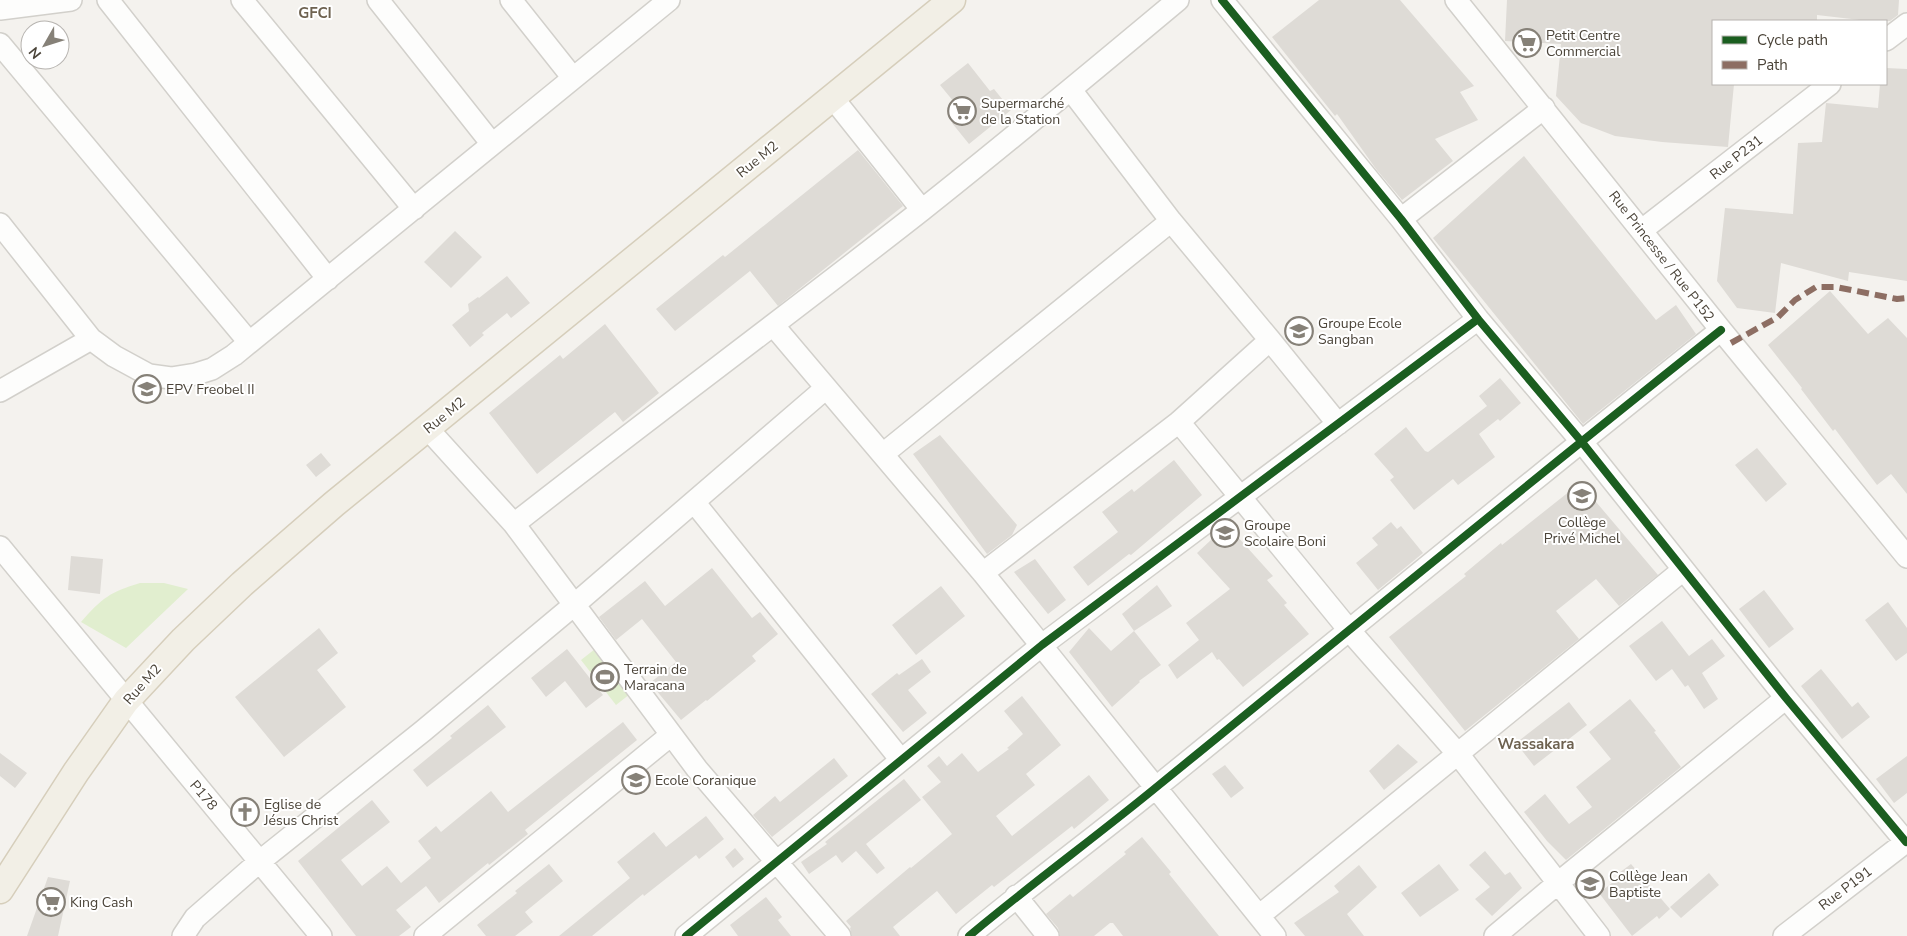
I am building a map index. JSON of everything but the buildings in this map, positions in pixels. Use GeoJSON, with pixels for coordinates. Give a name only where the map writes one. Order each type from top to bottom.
{"type":"FeatureCollection","features":[{"type":"Feature","properties":{"kind":"main road","name":"Rue M2"},"geometry":{"type":"LineString","coordinates":[[0,890],[76,772],[126,701],[183,640],[242,584],[334,504],[952,0]]}},
{"type":"Feature","properties":{"kind":"street"},"geometry":{"type":"LineString","coordinates":[[0,10],[71,0]]}},
{"type":"Feature","properties":{"kind":"street"},"geometry":{"type":"LineString","coordinates":[[108,0],[328,279]]}},
{"type":"Feature","properties":{"kind":"street"},"geometry":{"type":"LineString","coordinates":[[242,0],[414,209]]}},
{"type":"Feature","properties":{"kind":"street"},"geometry":{"type":"LineString","coordinates":[[378,0],[492,144]]}},
{"type":"Feature","properties":{"kind":"street"},"geometry":{"type":"LineString","coordinates":[[511,0],[573,78]]}},
{"type":"Feature","properties":{"kind":"street"},"geometry":{"type":"LineString","coordinates":[[514,524],[635,428],[922,210],[1178,0]]}},
{"type":"Feature","properties":{"kind":"street"},"geometry":{"type":"LineString","coordinates":[[1222,0],[1401,219],[1478,320],[1581,441],[1786,698],[1907,841]]}},
{"type":"Feature","properties":{"kind":"street","name":"Rue Princesse / Rue P152"},"geometry":{"type":"LineString","coordinates":[[1456,0],[1907,558]]}},
{"type":"Feature","properties":{"kind":"street"},"geometry":{"type":"LineString","coordinates":[[0,224],[91,339],[114,356],[149,376],[171,378],[212,369],[234,355],[414,209],[573,78],[661,2]]}},
{"type":"Feature","properties":{"kind":"street"},"geometry":{"type":"LineString","coordinates":[[1887,39],[1907,24]]}},
{"type":"Feature","properties":{"kind":"street"},"geometry":{"type":"LineString","coordinates":[[0,44],[249,342]]}},
{"type":"Feature","properties":{"kind":"street","name":"Rue P231"},"geometry":{"type":"LineString","coordinates":[[1642,230],[1829,85]]}},
{"type":"Feature","properties":{"kind":"street"},"geometry":{"type":"LineString","coordinates":[[1070,90],[1171,221],[1338,424]]}},
{"type":"Feature","properties":{"kind":"street"},"geometry":{"type":"LineString","coordinates":[[832,97],[922,210]]}},
{"type":"Feature","properties":{"kind":"street"},"geometry":{"type":"LineString","coordinates":[[1401,219],[1544,108]]}},
{"type":"Feature","properties":{"kind":"street"},"geometry":{"type":"LineString","coordinates":[[882,454],[1171,221]]}},
{"type":"Feature","properties":{"kind":"street"},"geometry":{"type":"LineString","coordinates":[[686,936],[778,863],[1042,645],[1240,495],[1478,320]]}},
{"type":"Feature","properties":{"kind":"street"},"geometry":{"type":"LineString","coordinates":[[773,325],[983,573],[1275,936]]}},
{"type":"Feature","properties":{"kind":"street"},"geometry":{"type":"LineString","coordinates":[[969,936],[1016,896],[1156,788],[1581,441],[1721,330]]}},
{"type":"Feature","properties":{"kind":"street"},"geometry":{"type":"LineString","coordinates":[[0,392],[91,339]]}},
{"type":"Feature","properties":{"kind":"street"},"geometry":{"type":"LineString","coordinates":[[983,573],[1179,422],[1270,340]]}},
{"type":"Feature","properties":{"kind":"street"},"geometry":{"type":"LineString","coordinates":[[182,936],[195,918],[259,862],[423,731],[574,606],[826,388]]}},
{"type":"Feature","properties":{"kind":"street"},"geometry":{"type":"LineString","coordinates":[[1179,422],[1349,630],[1458,754],[1599,936]]}},
{"type":"Feature","properties":{"kind":"street"},"geometry":{"type":"LineString","coordinates":[[427,428],[514,524],[697,769],[840,936]]}},
{"type":"Feature","properties":{"kind":"street"},"geometry":{"type":"LineString","coordinates":[[694,502],[901,760]]}},
{"type":"Feature","properties":{"kind":"street","name":"P178"},"geometry":{"type":"LineString","coordinates":[[0,547],[321,936]]}},
{"type":"Feature","properties":{"kind":"street"},"geometry":{"type":"LineString","coordinates":[[1259,916],[1684,570]]}},
{"type":"Feature","properties":{"kind":"street"},"geometry":{"type":"LineString","coordinates":[[1496,936],[1558,883],[1786,698]]}},
{"type":"Feature","properties":{"kind":"street"},"geometry":{"type":"LineString","coordinates":[[425,936],[671,735]]}},
{"type":"Feature","properties":{"kind":"street","name":"Rue P191"},"geometry":{"type":"LineString","coordinates":[[1797,932],[1907,841]]}},
{"type":"Feature","properties":{"kind":"street"},"geometry":{"type":"LineString","coordinates":[[1016,896],[1048,936]]}},
{"type":"Feature","properties":{"kind":"green space"},"geometry":{"type":"Polygon","coordinates":[[[140,583],[164,583],[188,589],[126,648],[81,622],[107,597],[140,583]]]}},
{"type":"Feature","properties":{"kind":"green space","name":"Terrain de Maracana"},"geometry":{"type":"Polygon","coordinates":[[[595,649],[630,694],[616,705],[581,660],[595,649]]]}},
{"type":"Feature","properties":{"kind":"marked path"},"geometry":{"type":"LineString","coordinates":[[1731,343],[1778,317],[1795,300],[1816,287],[1836,287],[1897,299],[1907,298]]}},
{"type":"Feature","properties":{"kind":"cycle path"},"geometry":{"type":"LineString","coordinates":[[1222,0],[1401,219],[1478,319],[1581,441],[1786,698],[1906,842]]}},
{"type":"Feature","properties":{"kind":"cycle path"},"geometry":{"type":"LineString","coordinates":[[686,936],[1042,645],[1478,319]]}},
{"type":"Feature","properties":{"kind":"cycle path"},"geometry":{"type":"LineString","coordinates":[[969,936],[1136,804],[1721,330]]}},
{"type":"Feature","properties":{"kind":"place","name":"Petit Centre Commercial"},"geometry":{"type":"Point","coordinates":[1527,43]}},
{"type":"Feature","properties":{"kind":"place","name":"Supermarché de la Station"},"geometry":{"type":"Point","coordinates":[962,111]}},
{"type":"Feature","properties":{"kind":"place","name":"Groupe Ecole Sangban"},"geometry":{"type":"Point","coordinates":[1299,331]}},
{"type":"Feature","properties":{"kind":"place","name":"EPV Freobel II"},"geometry":{"type":"Point","coordinates":[147,389]}},
{"type":"Feature","properties":{"kind":"place","name":"Collège Privé Michel"},"geometry":{"type":"Point","coordinates":[1582,496]}},
{"type":"Feature","properties":{"kind":"place","name":"Groupe Scolaire Boni"},"geometry":{"type":"Point","coordinates":[1225,533]}},
{"type":"Feature","properties":{"kind":"place","name":"Terrain de Maracana"},"geometry":{"type":"Point","coordinates":[605,677]}},
{"type":"Feature","properties":{"kind":"place","name":"Ecole Coranique"},"geometry":{"type":"Point","coordinates":[636,780]}},
{"type":"Feature","properties":{"kind":"place","name":"Eglise de Jésus Christ"},"geometry":{"type":"Point","coordinates":[245,812]}},
{"type":"Feature","properties":{"kind":"place","name":"Collège Jean Baptiste"},"geometry":{"type":"Point","coordinates":[1590,884]}},
{"type":"Feature","properties":{"kind":"place","name":"King Cash"},"geometry":{"type":"Point","coordinates":[51,902]}},
{"type":"Feature","properties":{"kind":"district","name":"GFCI"},"geometry":{"type":"Point","coordinates":[315,13]}},
{"type":"Feature","properties":{"kind":"district","name":"Wassakara"},"geometry":{"type":"Point","coordinates":[1536,744]}}]}
